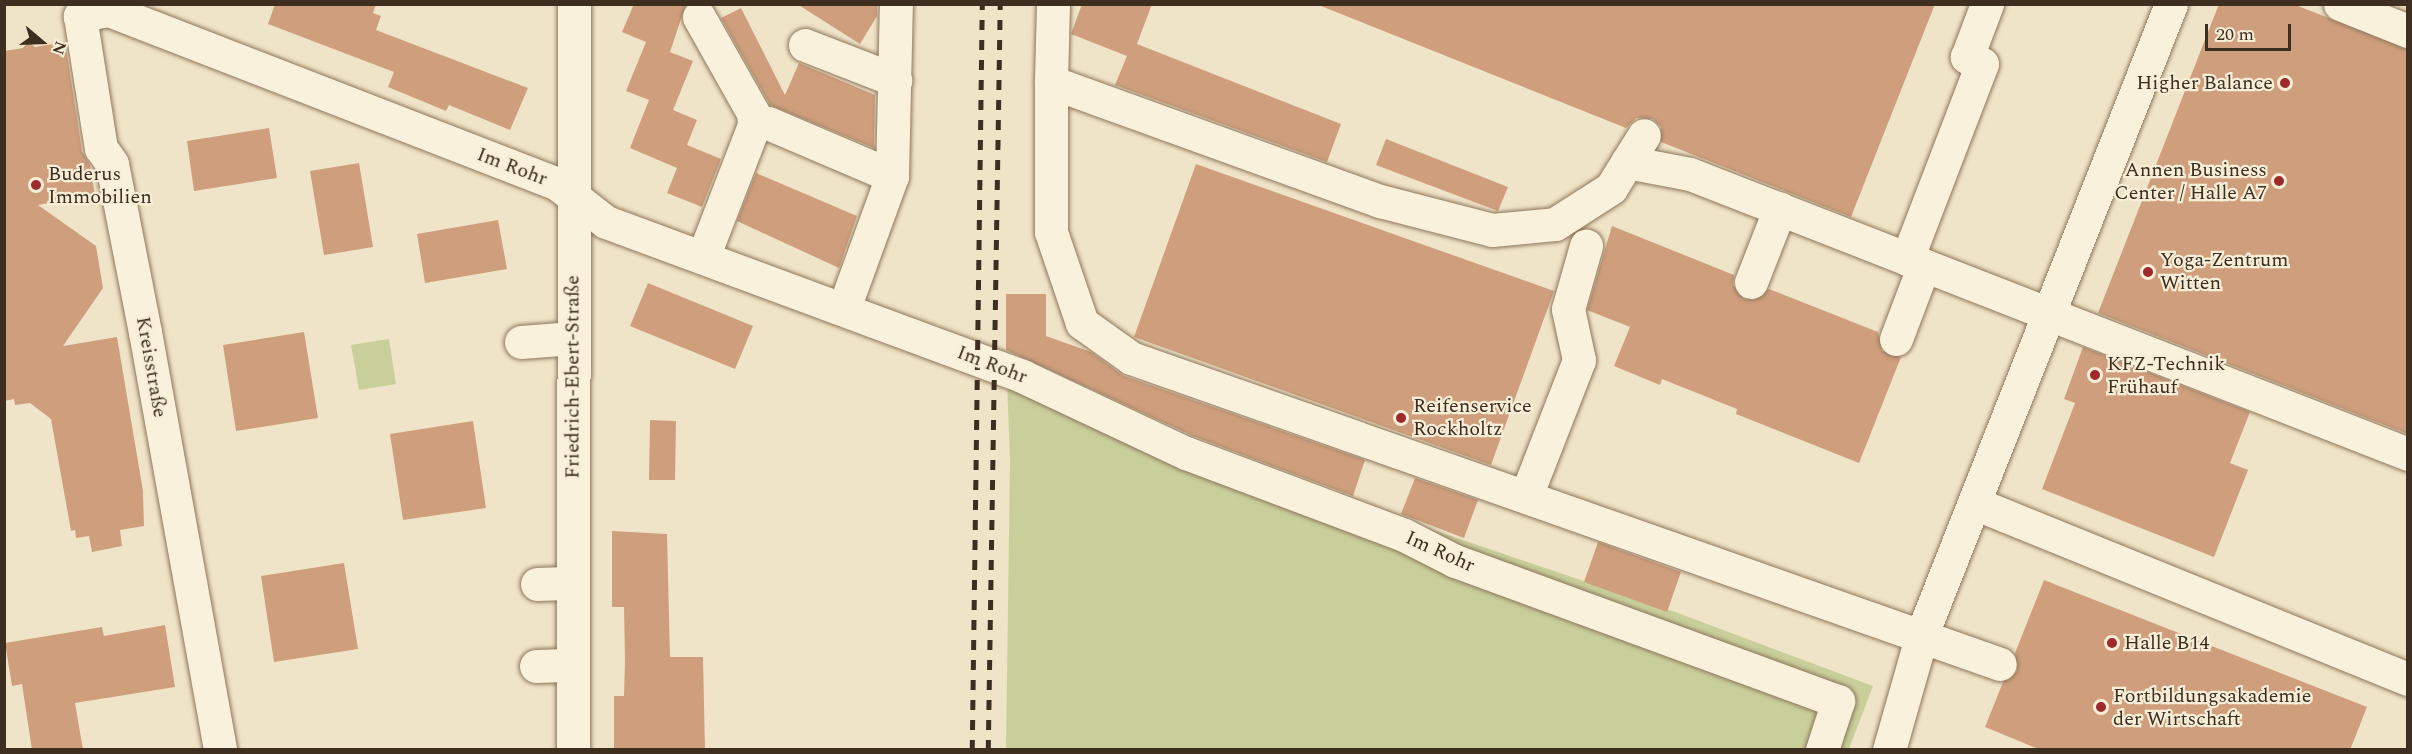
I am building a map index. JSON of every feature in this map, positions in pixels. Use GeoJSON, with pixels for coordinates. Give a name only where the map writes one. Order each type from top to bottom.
{"type":"FeatureCollection","features":[{"type":"Feature","properties":{"kind":"street","name":"Friedrich-Ebert-Straße"},"geometry":{"type":"LineString","coordinates":[[573,750],[574,4]]}},
{"type":"Feature","properties":{"kind":"street"},"geometry":{"type":"LineString","coordinates":[[844,308],[892,176],[896,4]]}},
{"type":"Feature","properties":{"kind":"street"},"geometry":{"type":"LineString","coordinates":[[1053,4],[1052,232],[1082,324],[1131,358],[1922,634],[2000,664]]}},
{"type":"Feature","properties":{"kind":"street"},"geometry":{"type":"LineString","coordinates":[[1896,339],[1916,262],[1982,64],[1967,57],[1987,4]]}},
{"type":"Feature","properties":{"kind":"street"},"geometry":{"type":"LineString","coordinates":[[1889,750],[1922,634],[2171,4]]}},
{"type":"Feature","properties":{"kind":"street"},"geometry":{"type":"LineString","coordinates":[[2340,4],[2408,32]]}},
{"type":"Feature","properties":{"kind":"street","name":"Im Rohr"},"geometry":{"type":"LineString","coordinates":[[101,8],[556,183],[572,199],[606,222],[844,308],[1022,376],[1186,453],[1404,535],[1455,561],[1838,701],[1822,750]]}},
{"type":"Feature","properties":{"kind":"street","name":"Kreisstraße"},"geometry":{"type":"LineString","coordinates":[[101,8],[80,16],[101,148],[112,164],[146,332],[219,750]]}},
{"type":"Feature","properties":{"kind":"street"},"geometry":{"type":"LineString","coordinates":[[699,17],[753,113],[754,125],[702,257]]}},
{"type":"Feature","properties":{"kind":"street"},"geometry":{"type":"LineString","coordinates":[[805,45],[895,80]]}},
{"type":"Feature","properties":{"kind":"street"},"geometry":{"type":"LineString","coordinates":[[1051,82],[1380,201],[1492,230],[1555,224],[1611,188],[1635,148],[1690,174],[2408,454]]}},
{"type":"Feature","properties":{"kind":"street"},"geometry":{"type":"LineString","coordinates":[[768,123],[892,176]]}},
{"type":"Feature","properties":{"kind":"street"},"geometry":{"type":"LineString","coordinates":[[1751,282],[1780,208]]}},
{"type":"Feature","properties":{"kind":"street"},"geometry":{"type":"LineString","coordinates":[[1526,496],[1579,360],[1568,309],[1586,246]]}},
{"type":"Feature","properties":{"kind":"street"},"geometry":{"type":"LineString","coordinates":[[520,342],[573,338]]}},
{"type":"Feature","properties":{"kind":"street"},"geometry":{"type":"LineString","coordinates":[[1974,503],[2408,679]]}},
{"type":"Feature","properties":{"kind":"street"},"geometry":{"type":"LineString","coordinates":[[537,584],[573,583]]}},
{"type":"Feature","properties":{"kind":"street"},"geometry":{"type":"LineString","coordinates":[[536,666],[573,665]]}},
{"type":"Feature","properties":{"kind":"green space"},"geometry":{"type":"Polygon","coordinates":[[[389,339],[396,384],[359,390],[351,345],[389,339]]]}},
{"type":"Feature","properties":{"kind":"green space"},"geometry":{"type":"Polygon","coordinates":[[[1006,356],[1192,448],[1678,613],[1873,686],[1849,749],[1006,750],[1010,460],[1006,356]]]}},
{"type":"Feature","properties":{"kind":"building"},"geometry":{"type":"Polygon","coordinates":[[[275,4],[376,4],[373,13],[381,16],[376,30],[528,88],[510,130],[449,105],[446,111],[388,87],[394,72],[268,24],[275,4]]]}},
{"type":"Feature","properties":{"kind":"building"},"geometry":{"type":"Polygon","coordinates":[[[634,4],[686,4],[670,52],[693,61],[673,110],[697,120],[687,145],[721,159],[702,207],[667,193],[677,168],[630,148],[649,100],[626,91],[646,42],[622,32],[634,4]]]}},
{"type":"Feature","properties":{"kind":"building"},"geometry":{"type":"Polygon","coordinates":[[[797,4],[877,4],[877,16],[860,44],[797,4]]]}},
{"type":"Feature","properties":{"kind":"building"},"geometry":{"type":"Polygon","coordinates":[[[1082,4],[1152,4],[1137,44],[1341,124],[1327,162],[1115,85],[1127,56],[1071,34],[1082,4]]]}},
{"type":"Feature","properties":{"kind":"building"},"geometry":{"type":"Polygon","coordinates":[[[1316,4],[1935,4],[1851,217],[1661,142],[1661,127],[1653,119],[1636,118],[1626,128],[1316,4]]]}},
{"type":"Feature","properties":{"kind":"building","name":"Annen Business Center / Halle A7"},"geometry":{"type":"Polygon","coordinates":[[[2219,4],[2293,4],[2408,49],[2408,434],[2098,313],[2219,4]]]}},
{"type":"Feature","properties":{"kind":"building"},"geometry":{"type":"Polygon","coordinates":[[[741,8],[785,95],[799,63],[875,95],[874,148],[770,105],[721,18],[741,8]]]}},
{"type":"Feature","properties":{"kind":"building"},"geometry":{"type":"Polygon","coordinates":[[[28,42],[35,47],[65,42],[82,151],[90,165],[95,195],[38,205],[96,246],[103,288],[63,346],[117,337],[143,491],[144,526],[120,530],[122,546],[92,552],[89,536],[76,538],[75,530],[71,531],[51,419],[30,403],[15,405],[14,399],[4,401],[4,51],[23,48],[28,42]]]}},
{"type":"Feature","properties":{"kind":"building"},"geometry":{"type":"Polygon","coordinates":[[[269,128],[277,178],[194,191],[187,141],[269,128]]]}},
{"type":"Feature","properties":{"kind":"building"},"geometry":{"type":"Polygon","coordinates":[[[1386,139],[1508,187],[1498,211],[1376,165],[1386,139]]]}},
{"type":"Feature","properties":{"kind":"building"},"geometry":{"type":"Polygon","coordinates":[[[359,163],[373,247],[324,255],[310,171],[359,163]]]}},
{"type":"Feature","properties":{"kind":"building"},"geometry":{"type":"Polygon","coordinates":[[[1196,164],[1554,291],[1491,465],[1134,337],[1196,164]]]}},
{"type":"Feature","properties":{"kind":"building"},"geometry":{"type":"Polygon","coordinates":[[[756,173],[857,216],[839,268],[737,221],[756,173]]]}},
{"type":"Feature","properties":{"kind":"building"},"geometry":{"type":"Polygon","coordinates":[[[498,220],[507,269],[425,283],[417,234],[498,220]]]}},
{"type":"Feature","properties":{"kind":"building"},"geometry":{"type":"Polygon","coordinates":[[[1612,226],[1734,275],[1733,285],[1744,299],[1754,300],[1769,289],[1878,332],[1882,351],[1901,357],[1859,463],[1736,414],[1737,409],[1662,379],[1660,385],[1614,366],[1630,327],[1587,310],[1612,226]]]}},
{"type":"Feature","properties":{"kind":"building"},"geometry":{"type":"Polygon","coordinates":[[[648,283],[753,326],[735,369],[630,326],[648,283]]]}},
{"type":"Feature","properties":{"kind":"building"},"geometry":{"type":"Polygon","coordinates":[[[1006,294],[1046,294],[1046,336],[1091,352],[1124,376],[1365,460],[1353,496],[1193,436],[1006,350],[1006,294]]]}},
{"type":"Feature","properties":{"kind":"building"},"geometry":{"type":"Polygon","coordinates":[[[304,332],[318,418],[236,431],[223,345],[304,332]]]}},
{"type":"Feature","properties":{"kind":"building"},"geometry":{"type":"Polygon","coordinates":[[[2083,347],[2250,412],[2230,463],[2248,470],[2214,557],[2042,489],[2075,403],[2064,399],[2083,347]]]}},
{"type":"Feature","properties":{"kind":"building"},"geometry":{"type":"Polygon","coordinates":[[[650,420],[676,421],[675,480],[649,480],[650,420]]]}},
{"type":"Feature","properties":{"kind":"building"},"geometry":{"type":"Polygon","coordinates":[[[473,421],[486,508],[403,520],[390,434],[473,421]]]}},
{"type":"Feature","properties":{"kind":"building"},"geometry":{"type":"Polygon","coordinates":[[[1415,478],[1478,500],[1464,538],[1401,514],[1415,478]]]}},
{"type":"Feature","properties":{"kind":"building"},"geometry":{"type":"Polygon","coordinates":[[[612,531],[667,534],[670,657],[703,657],[705,750],[614,750],[614,696],[624,696],[625,660],[624,607],[612,607],[612,531]]]}},
{"type":"Feature","properties":{"kind":"building"},"geometry":{"type":"Polygon","coordinates":[[[1598,542],[1681,572],[1667,612],[1584,582],[1598,542]]]}},
{"type":"Feature","properties":{"kind":"building"},"geometry":{"type":"Polygon","coordinates":[[[344,563],[358,649],[274,662],[261,576],[344,563]]]}},
{"type":"Feature","properties":{"kind":"building","name":"Halle B14"},"geometry":{"type":"Polygon","coordinates":[[[2044,580],[2367,707],[2350,750],[2041,750],[1985,727],[2003,682],[2017,671],[2015,653],[2044,580]]]}},
{"type":"Feature","properties":{"kind":"building"},"geometry":{"type":"Polygon","coordinates":[[[165,625],[175,687],[75,703],[83,750],[32,750],[22,684],[12,686],[5,643],[102,627],[104,636],[165,625]]]}},
{"type":"Feature","properties":{"kind":"railway"},"geometry":{"type":"LineString","coordinates":[[972,750],[982,4]]}},
{"type":"Feature","properties":{"kind":"railway"},"geometry":{"type":"LineString","coordinates":[[988,750],[1000,4]]}},
{"type":"Feature","properties":{"kind":"place","name":"Higher Balance"},"geometry":{"type":"Point","coordinates":[2285,83]}},
{"type":"Feature","properties":{"kind":"place","name":"Annen Business Center / Halle A7"},"geometry":{"type":"Point","coordinates":[2279,181]}},
{"type":"Feature","properties":{"kind":"place","name":"Buderus Immobilien"},"geometry":{"type":"Point","coordinates":[36,185]}},
{"type":"Feature","properties":{"kind":"place","name":"Yoga-Zentrum Witten"},"geometry":{"type":"Point","coordinates":[2148,272]}},
{"type":"Feature","properties":{"kind":"place","name":"KFZ-Technik Frühauf"},"geometry":{"type":"Point","coordinates":[2095,375]}},
{"type":"Feature","properties":{"kind":"place","name":"Reifenservice Rockholtz"},"geometry":{"type":"Point","coordinates":[1401,418]}},
{"type":"Feature","properties":{"kind":"place","name":"Halle B14"},"geometry":{"type":"Point","coordinates":[2112,643]}},
{"type":"Feature","properties":{"kind":"place","name":"Fortbildungsakademie der Wirtschaft"},"geometry":{"type":"Point","coordinates":[2101,707]}}]}
